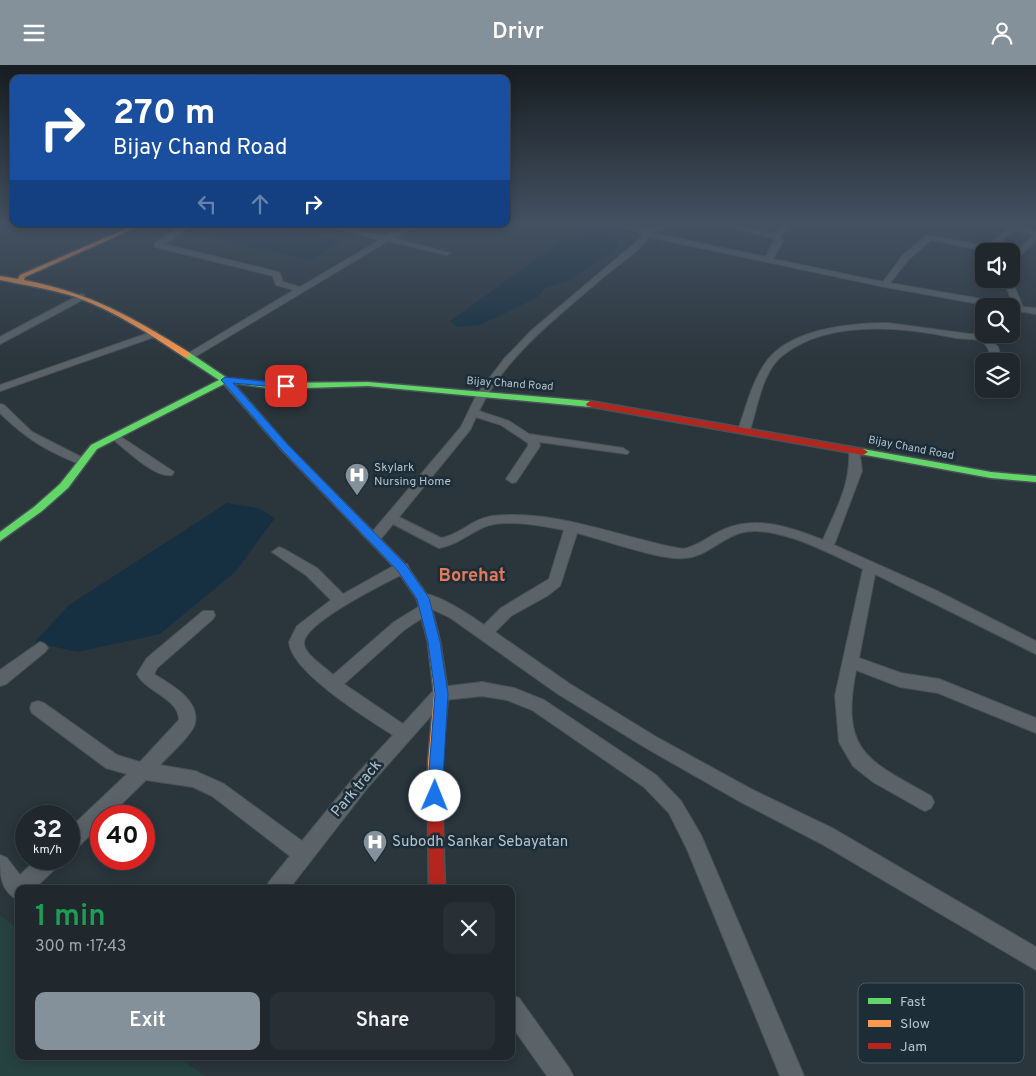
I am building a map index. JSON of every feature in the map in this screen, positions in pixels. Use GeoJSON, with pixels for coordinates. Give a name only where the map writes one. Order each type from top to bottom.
{"type":"FeatureCollection","features":[{"type":"Feature","properties":{"kind":"main road"},"geometry":{"type":"LineString","coordinates":[[21,281],[22,276],[32,270]]}},
{"type":"Feature","properties":{"kind":"main road","name":"Bijay Chand Road"},"geometry":{"type":"LineString","coordinates":[[0,278],[49,287],[82,297],[154,334],[225,380],[275,386],[368,384],[586,403],[991,475],[1036,479]]}},
{"type":"Feature","properties":{"kind":"main road"},"geometry":{"type":"LineString","coordinates":[[0,537],[57,495],[76,474],[81,460],[94,447],[225,380],[284,447],[402,568],[424,603],[434,642],[441,694],[435,772],[434,845],[437,885]]}},
{"type":"Feature","properties":{"kind":"street"},"geometry":{"type":"LineString","coordinates":[[260,270],[278,275],[279,283],[282,285],[301,290]]}},
{"type":"Feature","properties":{"kind":"street"},"geometry":{"type":"LineString","coordinates":[[190,356],[334,270]]}},
{"type":"Feature","properties":{"kind":"street"},"geometry":{"type":"LineString","coordinates":[[374,538],[466,427],[482,394],[507,361],[535,332],[607,270]]}},
{"type":"Feature","properties":{"kind":"street"},"geometry":{"type":"LineString","coordinates":[[816,270],[975,301]]}},
{"type":"Feature","properties":{"kind":"street"},"geometry":{"type":"LineString","coordinates":[[885,285],[894,270]]}},
{"type":"Feature","properties":{"kind":"street"},"geometry":{"type":"LineString","coordinates":[[0,341],[82,297]]}},
{"type":"Feature","properties":{"kind":"street"},"geometry":{"type":"LineString","coordinates":[[1020,309],[1036,311]]}},
{"type":"Feature","properties":{"kind":"street"},"geometry":{"type":"LineString","coordinates":[[744,430],[765,371],[776,355],[809,337],[845,326],[869,325],[899,326],[975,336]]}},
{"type":"Feature","properties":{"kind":"street"},"geometry":{"type":"LineString","coordinates":[[0,389],[154,334]]}},
{"type":"Feature","properties":{"kind":"street"},"geometry":{"type":"LineString","coordinates":[[0,407],[28,434],[56,450],[81,460]]}},
{"type":"Feature","properties":{"kind":"street"},"geometry":{"type":"LineString","coordinates":[[474,413],[505,423],[530,437],[623,452]]}},
{"type":"Feature","properties":{"kind":"street"},"geometry":{"type":"LineString","coordinates":[[115,436],[138,453],[146,462],[168,472]]}},
{"type":"Feature","properties":{"kind":"street"},"geometry":{"type":"LineString","coordinates":[[512,479],[534,446],[530,437]]}},
{"type":"Feature","properties":{"kind":"street"},"geometry":{"type":"LineString","coordinates":[[827,547],[852,486],[856,471],[855,450]]}},
{"type":"Feature","properties":{"kind":"street"},"geometry":{"type":"LineString","coordinates":[[391,518],[439,543],[452,539],[482,521],[512,519],[572,527],[683,554],[693,553],[724,533],[736,528],[752,527],[772,530],[827,547],[870,566],[1036,648]]}},
{"type":"Feature","properties":{"kind":"street"},"geometry":{"type":"LineString","coordinates":[[485,633],[506,612],[542,592],[555,582],[572,527]]}},
{"type":"Feature","properties":{"kind":"street"},"geometry":{"type":"LineString","coordinates":[[279,552],[312,572],[341,601]]}},
{"type":"Feature","properties":{"kind":"street"},"geometry":{"type":"LineString","coordinates":[[870,566],[843,696],[844,720],[848,742],[859,760],[879,776],[925,802]]}},
{"type":"Feature","properties":{"kind":"street"},"geometry":{"type":"LineString","coordinates":[[402,568],[341,601],[303,630],[298,638],[296,647],[301,655],[346,697],[405,734]]}},
{"type":"Feature","properties":{"kind":"street"},"geometry":{"type":"LineString","coordinates":[[332,685],[352,670],[394,628],[424,603],[454,613],[564,689],[652,743],[745,795],[827,836],[1036,959]]}},
{"type":"Feature","properties":{"kind":"street"},"geometry":{"type":"LineString","coordinates":[[80,831],[182,732],[189,714],[184,706],[147,679],[145,674],[152,663],[208,615]]}},
{"type":"Feature","properties":{"kind":"street"},"geometry":{"type":"LineString","coordinates":[[0,679],[40,648]]}},
{"type":"Feature","properties":{"kind":"street"},"geometry":{"type":"LineString","coordinates":[[850,661],[900,680],[939,686],[1036,726]]}},
{"type":"Feature","properties":{"kind":"street"},"geometry":{"type":"LineString","coordinates":[[441,694],[482,689],[508,693],[538,705],[650,781],[674,807],[694,842],[732,928],[792,1076]]}},
{"type":"Feature","properties":{"kind":"street","name":"Park track"},"geometry":{"type":"LineString","coordinates":[[279,885],[363,780],[441,694]]}},
{"type":"Feature","properties":{"kind":"street"},"geometry":{"type":"LineString","coordinates":[[38,708],[112,762],[143,771],[195,779],[218,790],[304,854]]}},
{"type":"Feature","properties":{"kind":"street"},"geometry":{"type":"LineString","coordinates":[[0,865],[16,885]]}},
{"type":"Feature","properties":{"kind":"street"},"geometry":{"type":"LineString","coordinates":[[23,885],[39,870]]}},
{"type":"Feature","properties":{"kind":"street"},"geometry":{"type":"LineString","coordinates":[[515,1013],[560,1076]]}},
{"type":"Feature","properties":{"kind":"green space"},"geometry":{"type":"Polygon","coordinates":[[[0,915],[15,927],[15,1060],[181,1060],[206,1076],[0,1076],[0,915]]]}},
{"type":"Feature","properties":{"kind":"water"},"geometry":{"type":"Polygon","coordinates":[[[521,270],[584,270],[571,280],[544,288],[538,297],[480,325],[457,327],[450,321],[521,270]]]}},
{"type":"Feature","properties":{"kind":"water"},"geometry":{"type":"Polygon","coordinates":[[[227,503],[258,508],[275,518],[235,572],[160,634],[77,652],[35,642],[69,605],[227,503]]]}},
{"type":"Feature","properties":{"kind":"traffic: fast"},"geometry":{"type":"LineString","coordinates":[[187,355],[225,380],[275,386],[368,384],[590,404]]}},
{"type":"Feature","properties":{"kind":"traffic: fast"},"geometry":{"type":"LineString","coordinates":[[0,537],[38,509],[64,486],[94,447],[225,380],[286,449]]}},
{"type":"Feature","properties":{"kind":"traffic: fast"},"geometry":{"type":"LineString","coordinates":[[863,452],[991,475],[1036,479]]}},
{"type":"Feature","properties":{"kind":"traffic: slow"},"geometry":{"type":"LineString","coordinates":[[21,281],[22,276],[35,270]]}},
{"type":"Feature","properties":{"kind":"traffic: slow"},"geometry":{"type":"LineString","coordinates":[[0,278],[40,285],[92,301],[106,307],[187,355]]}},
{"type":"Feature","properties":{"kind":"traffic: slow"},"geometry":{"type":"LineString","coordinates":[[286,449],[402,568],[423,598],[434,642],[441,694],[435,763],[435,802]]}},
{"type":"Feature","properties":{"kind":"traffic: jam"},"geometry":{"type":"LineString","coordinates":[[590,404],[863,452]]}},
{"type":"Feature","properties":{"kind":"traffic: jam"},"geometry":{"type":"LineString","coordinates":[[435,802],[437,885]]}},
{"type":"Feature","properties":{"kind":"place","name":"Skylark Nursing Home"},"geometry":{"type":"Point","coordinates":[357,496]}},
{"type":"Feature","properties":{"kind":"place","name":"Subodh Sankar Sebayatan"},"geometry":{"type":"Point","coordinates":[375,863]}},
{"type":"Feature","properties":{"kind":"district","name":"Borehat"},"geometry":{"type":"Point","coordinates":[472,576]}},
{"type":"Feature","properties":{"kind":"route"},"geometry":{"type":"LineString","coordinates":[[286,386],[250,384],[225,380],[284,447],[402,568],[423,598],[434,642],[441,694],[435,763],[435,796]]}}]}
